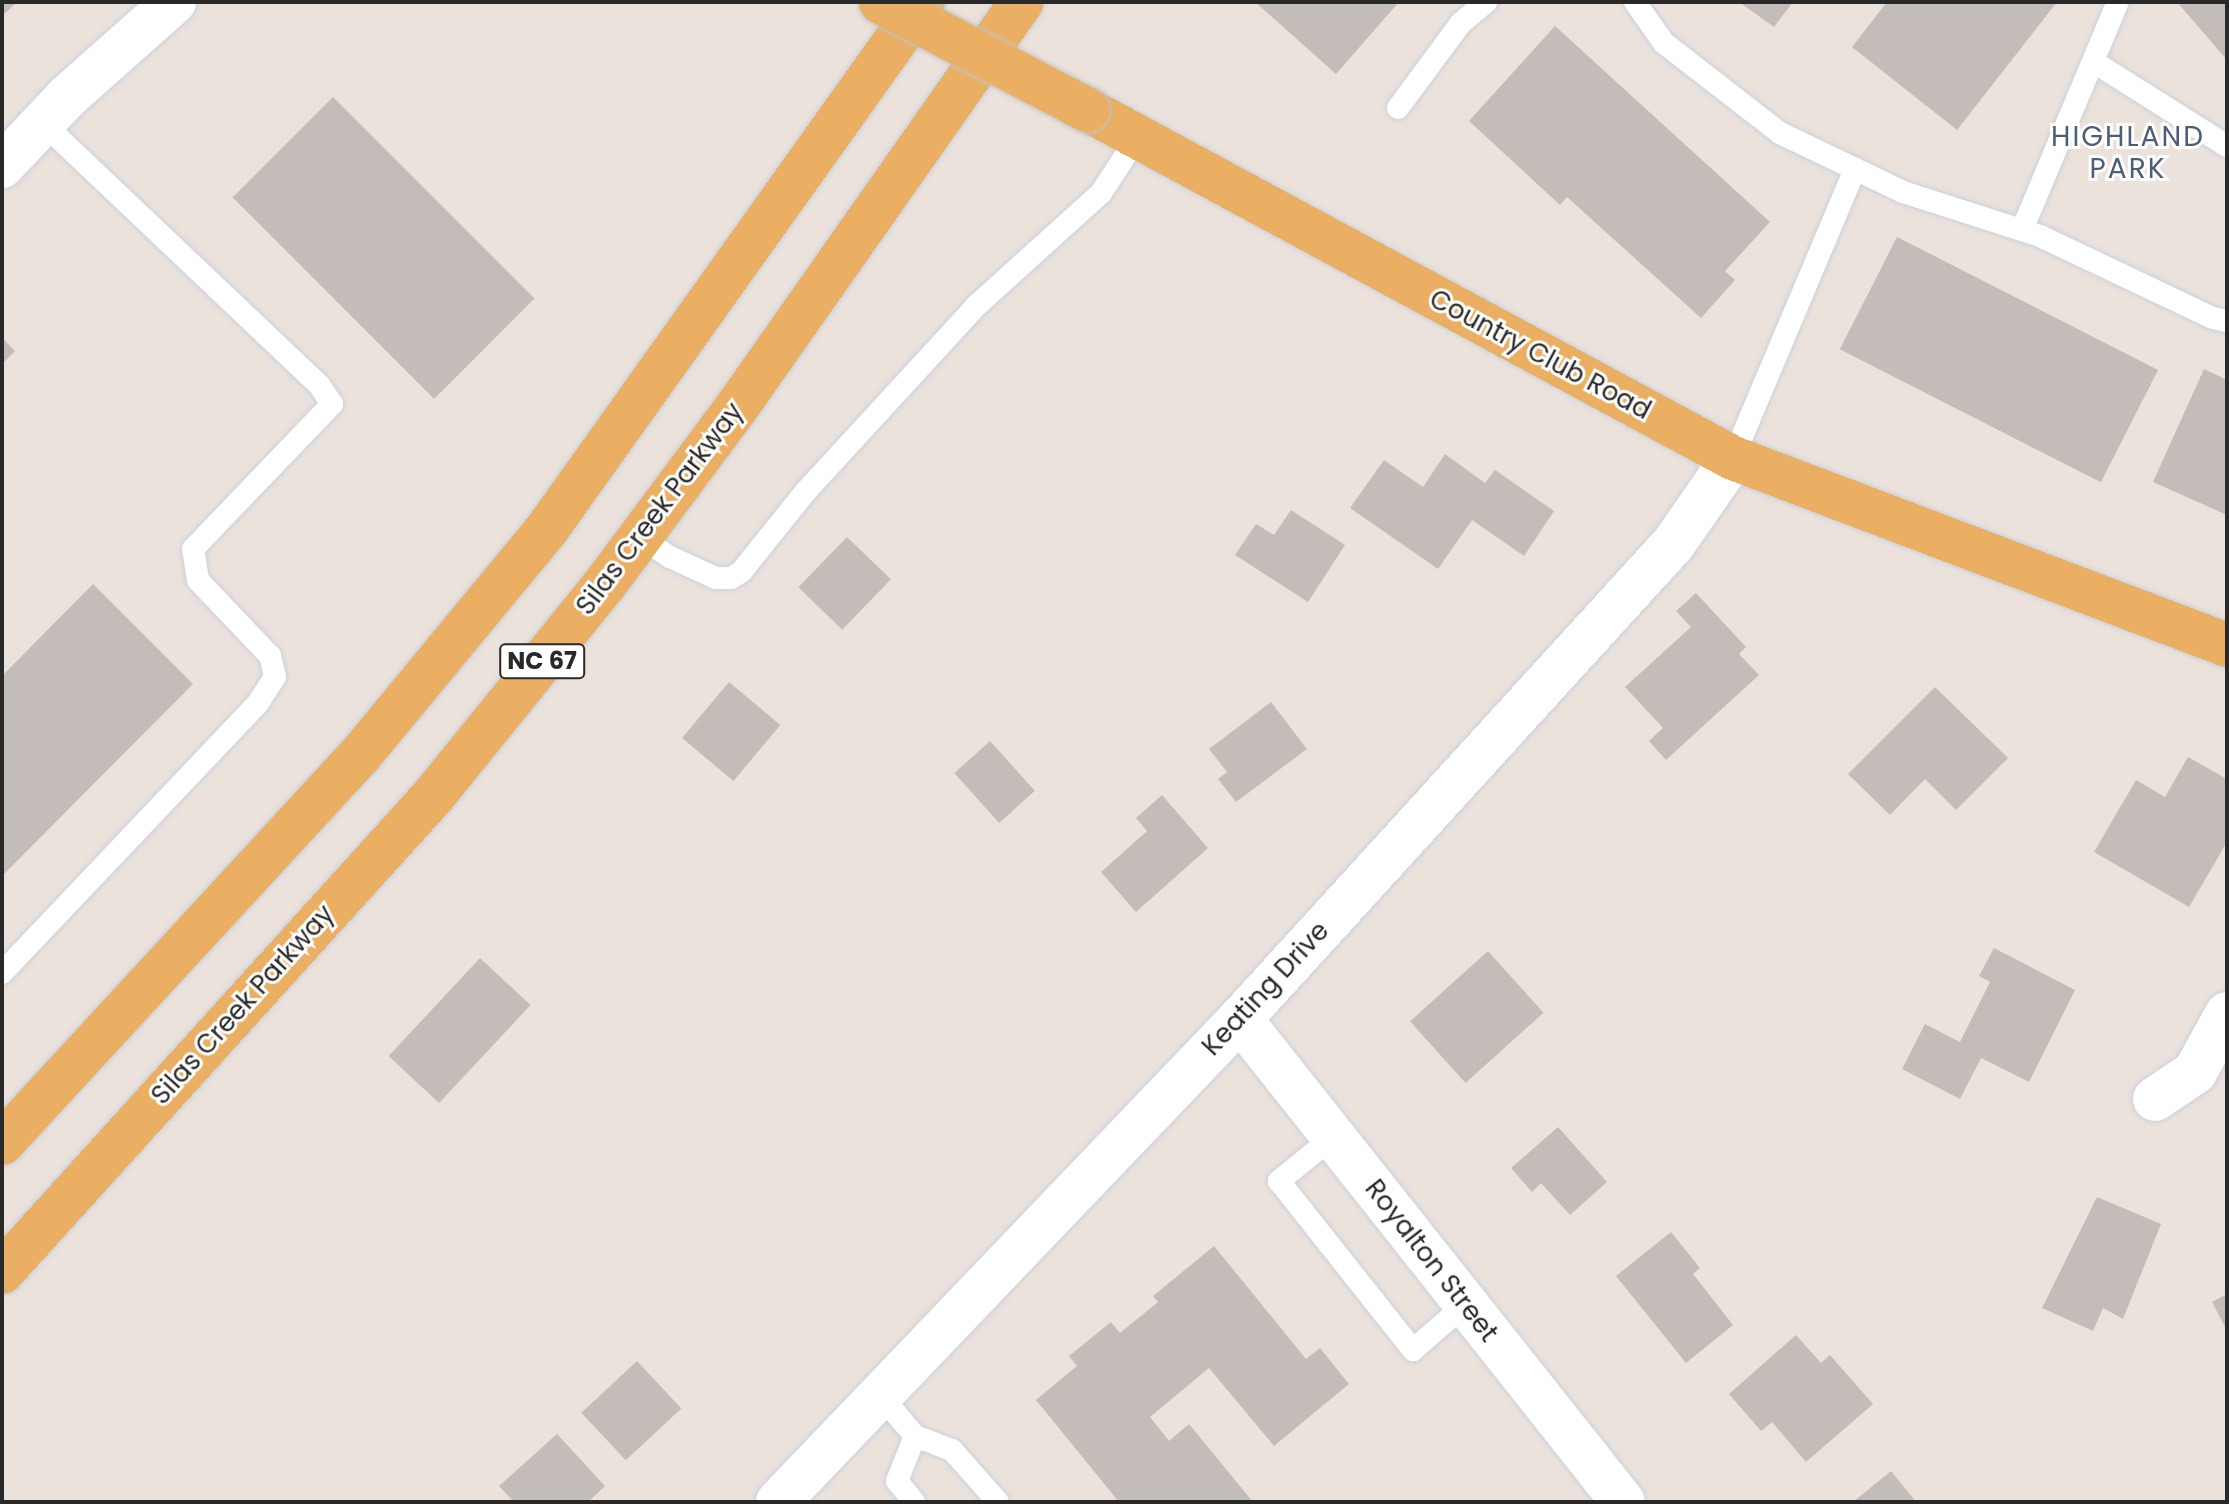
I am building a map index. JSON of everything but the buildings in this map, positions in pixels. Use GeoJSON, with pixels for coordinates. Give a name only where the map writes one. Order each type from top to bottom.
{"type":"FeatureCollection","features":[{"type":"Feature","properties":{"kind":"main road","name":"Country Club Road"},"geometry":{"type":"LineString","coordinates":[[881,2],[1088,110],[1733,458],[2227,645]]}},
{"type":"Feature","properties":{"kind":"main road","name":"NC 67"},"geometry":{"type":"LineString","coordinates":[[2,1143],[361,754],[547,529],[923,2]]}},
{"type":"Feature","properties":{"kind":"main road","name":"Silas Creek Parkway"},"geometry":{"type":"LineString","coordinates":[[2,1272],[434,795],[640,537],[737,407],[1022,2]]}},
{"type":"Feature","properties":{"kind":"street"},"geometry":{"type":"LineString","coordinates":[[2,166],[43,123],[174,2]]}},
{"type":"Feature","properties":{"kind":"street","name":"Keating Drive"},"geometry":{"type":"LineString","coordinates":[[778,1502],[1240,1019],[1674,543],[1733,458]]}},
{"type":"Feature","properties":{"kind":"street"},"geometry":{"type":"LineString","coordinates":[[2155,1099],[2195,1072],[2227,1014]]}},
{"type":"Feature","properties":{"kind":"street","name":"Royalton Street"},"geometry":{"type":"LineString","coordinates":[[1240,1019],[1623,1502]]}},
{"type":"Feature","properties":{"kind":"lane"},"geometry":{"type":"LineString","coordinates":[[1398,108],[1461,23],[1486,2]]}},
{"type":"Feature","properties":{"kind":"lane"},"geometry":{"type":"LineString","coordinates":[[1635,2],[1664,43],[1780,133],[1903,192],[2022,230],[2213,318],[2227,321]]}},
{"type":"Feature","properties":{"kind":"lane"},"geometry":{"type":"LineString","coordinates":[[2022,230],[2118,2]]}},
{"type":"Feature","properties":{"kind":"lane"},"geometry":{"type":"LineString","coordinates":[[2094,62],[2227,146]]}},
{"type":"Feature","properties":{"kind":"lane"},"geometry":{"type":"LineString","coordinates":[[2,973],[258,703],[275,677],[270,656],[198,580],[193,549],[332,404],[319,385],[43,123]]}},
{"type":"Feature","properties":{"kind":"lane"},"geometry":{"type":"LineString","coordinates":[[640,537],[670,557],[716,578],[731,578],[741,572],[807,490],[976,306],[1101,193],[1137,138]]}},
{"type":"Feature","properties":{"kind":"lane"},"geometry":{"type":"LineString","coordinates":[[1733,458],[1855,169]]}},
{"type":"Feature","properties":{"kind":"lane"},"geometry":{"type":"LineString","coordinates":[[1333,1137],[1279,1181],[1413,1350],[1466,1304]]}},
{"type":"Feature","properties":{"kind":"lane"},"geometry":{"type":"LineString","coordinates":[[880,1395],[915,1436],[952,1450],[998,1502]]}},
{"type":"Feature","properties":{"kind":"lane"},"geometry":{"type":"LineString","coordinates":[[914,1502],[897,1481],[915,1436]]}},
{"type":"Feature","properties":{"kind":"district","name":"HIGHLAND PARK"},"geometry":{"type":"Point","coordinates":[2128,153]}}]}
